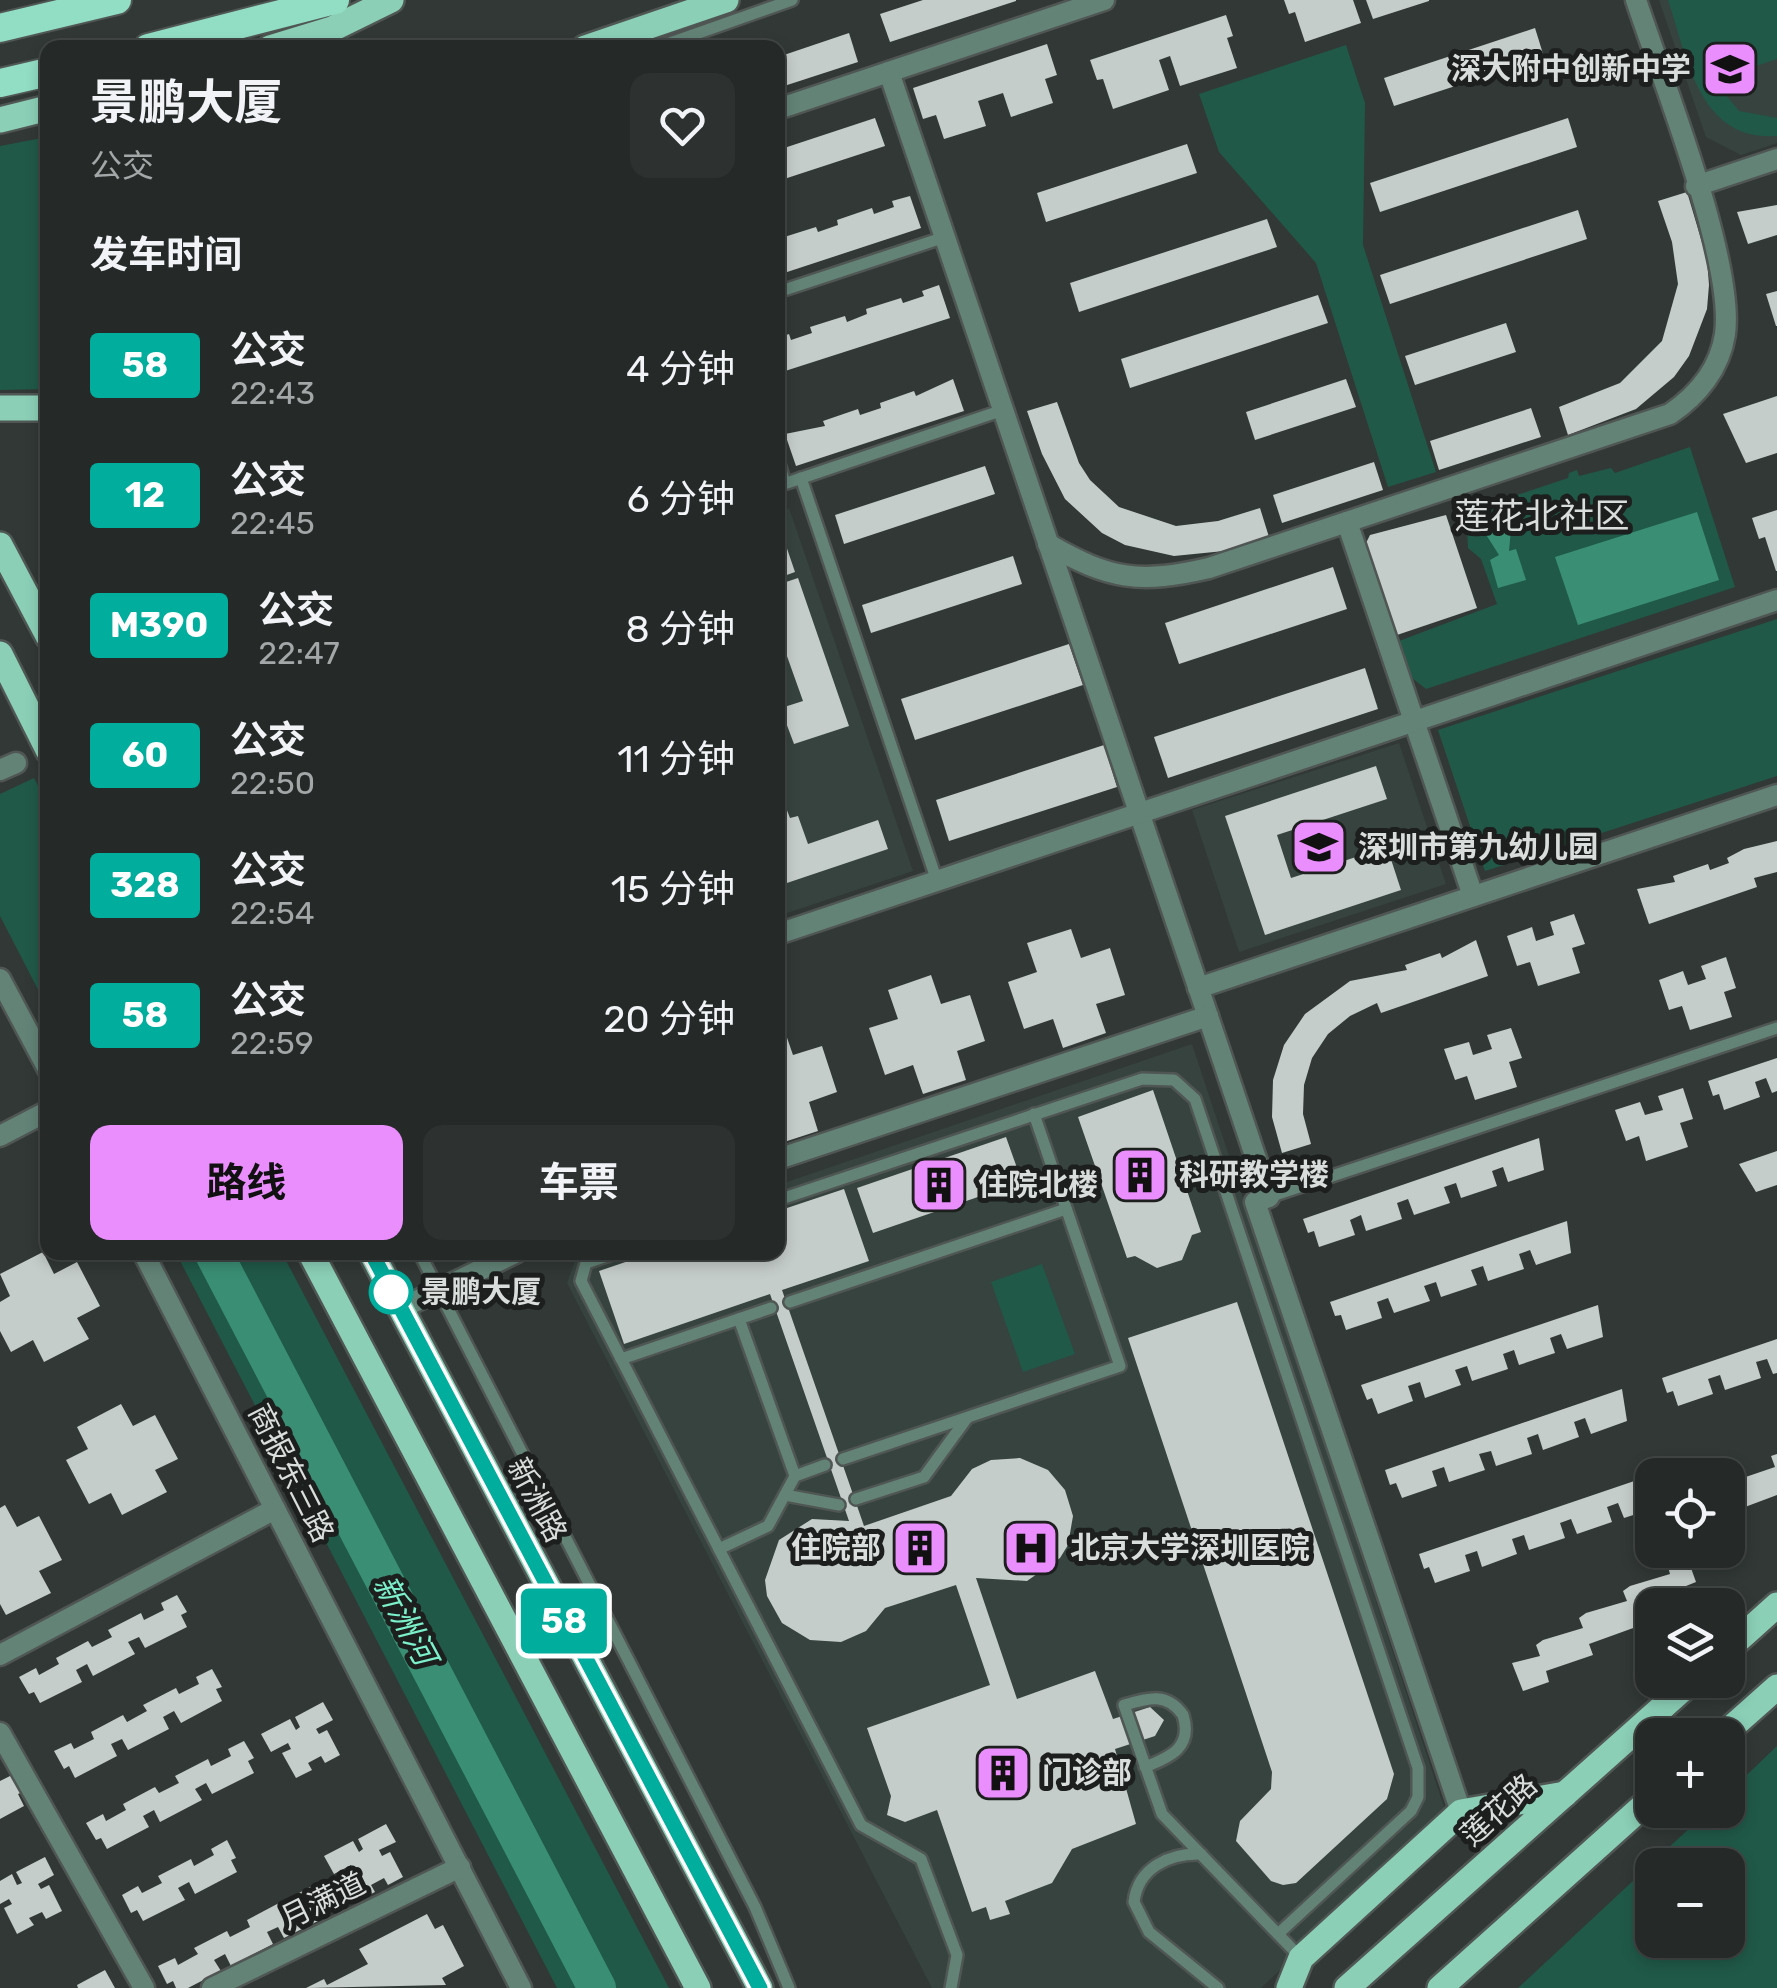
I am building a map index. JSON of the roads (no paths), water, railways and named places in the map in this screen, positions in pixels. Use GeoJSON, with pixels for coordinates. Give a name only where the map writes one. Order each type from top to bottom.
{"type":"FeatureCollection","features":[{"type":"Feature","properties":{"kind":"highway"},"geometry":{"type":"LineString","coordinates":[[0,28],[117,0]]}},
{"type":"Feature","properties":{"kind":"highway"},"geometry":{"type":"LineString","coordinates":[[179,40],[336,0]]}},
{"type":"Feature","properties":{"kind":"highway"},"geometry":{"type":"LineString","coordinates":[[0,83],[40,74]]}},
{"type":"Feature","properties":{"kind":"main road"},"geometry":{"type":"LineString","coordinates":[[296,40],[332,29],[391,0]]}},
{"type":"Feature","properties":{"kind":"main road"},"geometry":{"type":"LineString","coordinates":[[608,40],[726,0]]}},
{"type":"Feature","properties":{"kind":"main road"},"geometry":{"type":"LineString","coordinates":[[0,121],[40,110]]}},
{"type":"Feature","properties":{"kind":"main road"},"geometry":{"type":"LineString","coordinates":[[0,121],[40,121]]}},
{"type":"Feature","properties":{"kind":"main road"},"geometry":{"type":"LineString","coordinates":[[0,408],[40,408]]}},
{"type":"Feature","properties":{"kind":"main road"},"geometry":{"type":"LineString","coordinates":[[0,544],[40,621]]}},
{"type":"Feature","properties":{"kind":"main road"},"geometry":{"type":"LineString","coordinates":[[0,654],[40,734]]}},
{"type":"Feature","properties":{"kind":"main road"},"geometry":{"type":"LineString","coordinates":[[0,693],[40,738]]}},
{"type":"Feature","properties":{"kind":"main road"},"geometry":{"type":"LineString","coordinates":[[314,1260],[698,1988]]}},
{"type":"Feature","properties":{"kind":"main road","name":"新洲路"},"geometry":{"type":"LineString","coordinates":[[375,1260],[760,1988]]}},
{"type":"Feature","properties":{"kind":"main road"},"geometry":{"type":"LineString","coordinates":[[1745,1634],[1777,1605]]}},
{"type":"Feature","properties":{"kind":"main road"},"geometry":{"type":"LineString","coordinates":[[1742,1718],[1777,1687]]}},
{"type":"Feature","properties":{"kind":"main road","name":"莲花路"},"geometry":{"type":"LineString","coordinates":[[1348,1988],[1673,1698]]}},
{"type":"Feature","properties":{"kind":"main road"},"geometry":{"type":"LineString","coordinates":[[1289,1988],[1301,1958],[1460,1812],[1565,1794]]}},
{"type":"Feature","properties":{"kind":"main road"},"geometry":{"type":"LineString","coordinates":[[1440,1988],[1635,1813]]}},
{"type":"Feature","properties":{"kind":"street"},"geometry":{"type":"LineString","coordinates":[[785,107],[1104,0]]}},
{"type":"Feature","properties":{"kind":"street"},"geometry":{"type":"LineString","coordinates":[[1048,544],[1085,565],[1127,579],[1164,578],[1209,568],[1670,414],[1694,397],[1713,369],[1725,336],[1726,303],[1696,186],[1636,0]]}},
{"type":"Feature","properties":{"kind":"street"},"geometry":{"type":"LineString","coordinates":[[889,72],[1269,1198],[1255,1202],[1460,1812]]}},
{"type":"Feature","properties":{"kind":"street"},"geometry":{"type":"LineString","coordinates":[[1696,186],[1777,159]]}},
{"type":"Feature","properties":{"kind":"street"},"geometry":{"type":"LineString","coordinates":[[1347,522],[1473,896]]}},
{"type":"Feature","properties":{"kind":"street"},"geometry":{"type":"LineString","coordinates":[[785,932],[1777,600]]}},
{"type":"Feature","properties":{"kind":"street"},"geometry":{"type":"LineString","coordinates":[[1198,988],[1777,795]]}},
{"type":"Feature","properties":{"kind":"street"},"geometry":{"type":"LineString","coordinates":[[0,979],[40,1054]]}},
{"type":"Feature","properties":{"kind":"street"},"geometry":{"type":"LineString","coordinates":[[785,1158],[1208,1016]]}},
{"type":"Feature","properties":{"kind":"street"},"geometry":{"type":"LineString","coordinates":[[0,1136],[40,1115]]}},
{"type":"Feature","properties":{"kind":"street","name":"商报东三路"},"geometry":{"type":"LineString","coordinates":[[147,1260],[521,1988]]}},
{"type":"Feature","properties":{"kind":"street"},"geometry":{"type":"LineString","coordinates":[[400,1309],[501,1260]]}},
{"type":"Feature","properties":{"kind":"street"},"geometry":{"type":"LineString","coordinates":[[0,1656],[275,1508]]}},
{"type":"Feature","properties":{"kind":"street"},"geometry":{"type":"LineString","coordinates":[[0,1733],[144,1988]]}},
{"type":"Feature","properties":{"kind":"street","name":"月满道"},"geometry":{"type":"LineString","coordinates":[[212,1988],[462,1873]]}},
{"type":"Feature","properties":{"kind":"street","name":"月满道"},"geometry":{"type":"LineString","coordinates":[[235,1988],[462,1873]]}},
{"type":"Feature","properties":{"kind":"lane"},"geometry":{"type":"LineString","coordinates":[[679,40],[792,0]]}},
{"type":"Feature","properties":{"kind":"lane"},"geometry":{"type":"LineString","coordinates":[[785,290],[945,236]]}},
{"type":"Feature","properties":{"kind":"lane"},"geometry":{"type":"LineString","coordinates":[[785,483],[1003,410]]}},
{"type":"Feature","properties":{"kind":"lane"},"geometry":{"type":"LineString","coordinates":[[801,478],[937,880]]}},
{"type":"Feature","properties":{"kind":"lane"},"geometry":{"type":"LineString","coordinates":[[1269,1198],[1777,1028]]}},
{"type":"Feature","properties":{"kind":"lane"},"geometry":{"type":"LineString","coordinates":[[785,1198],[1159,1076],[1174,1080],[1195,1099],[1418,1768],[1418,1797],[1411,1811],[1278,1934]]}},
{"type":"Feature","properties":{"kind":"lane"},"geometry":{"type":"LineString","coordinates":[[843,1459],[1120,1366],[1034,1114]]}},
{"type":"Feature","properties":{"kind":"lane"},"geometry":{"type":"LineString","coordinates":[[790,1302],[1066,1209]]}},
{"type":"Feature","properties":{"kind":"lane"},"geometry":{"type":"LineString","coordinates":[[424,1260],[755,1907],[790,1988]]}},
{"type":"Feature","properties":{"kind":"lane"},"geometry":{"type":"LineString","coordinates":[[597,1260],[586,1264],[581,1282],[860,1825],[920,1859],[957,1956],[951,1988]]}},
{"type":"Feature","properties":{"kind":"lane"},"geometry":{"type":"LineString","coordinates":[[621,1360],[772,1308]]}},
{"type":"Feature","properties":{"kind":"lane"},"geometry":{"type":"LineString","coordinates":[[739,1319],[795,1476]]}},
{"type":"Feature","properties":{"kind":"lane"},"geometry":{"type":"LineString","coordinates":[[856,1499],[924,1477],[967,1418]]}},
{"type":"Feature","properties":{"kind":"lane"},"geometry":{"type":"LineString","coordinates":[[719,1549],[768,1526],[795,1476],[824,1465]]}},
{"type":"Feature","properties":{"kind":"lane"},"geometry":{"type":"LineString","coordinates":[[785,1495],[839,1505]]}},
{"type":"Feature","properties":{"kind":"lane"},"geometry":{"type":"LineString","coordinates":[[1145,1766],[1176,1753],[1186,1736],[1178,1708],[1157,1697],[1124,1705],[1145,1766],[1162,1814],[1301,1958]]}},
{"type":"Feature","properties":{"kind":"lane"},"geometry":{"type":"LineString","coordinates":[[1201,1854],[1184,1853],[1154,1867],[1136,1888],[1134,1902],[1149,1932],[1218,1988]]}},
{"type":"Feature","properties":{"kind":"waterway","name":"新洲河"},"geometry":{"type":"LineString","coordinates":[[217,1260],[597,1988]]}},
{"type":"Feature","properties":{"kind":"place","name":"深大附中创新中学"},"geometry":{"type":"Point","coordinates":[1730,69]}},
{"type":"Feature","properties":{"kind":"place","name":"深圳市第九幼儿园"},"geometry":{"type":"Point","coordinates":[1319,847]}},
{"type":"Feature","properties":{"kind":"place","name":"科研教学楼"},"geometry":{"type":"Point","coordinates":[1140,1175]}},
{"type":"Feature","properties":{"kind":"place","name":"住院北楼"},"geometry":{"type":"Point","coordinates":[939,1185]}},
{"type":"Feature","properties":{"kind":"place","name":"景鹏大厦"},"geometry":{"type":"Point","coordinates":[391,1292]}},
{"type":"Feature","properties":{"kind":"place","name":"住院部"},"geometry":{"type":"Point","coordinates":[920,1548]}},
{"type":"Feature","properties":{"kind":"place","name":"北京大学深圳医院"},"geometry":{"type":"Point","coordinates":[1031,1548]}},
{"type":"Feature","properties":{"kind":"place","name":"门诊部"},"geometry":{"type":"Point","coordinates":[1003,1773]}},
{"type":"Feature","properties":{"kind":"district","name":"莲花北社区"},"geometry":{"type":"Point","coordinates":[1542,516]}}]}
